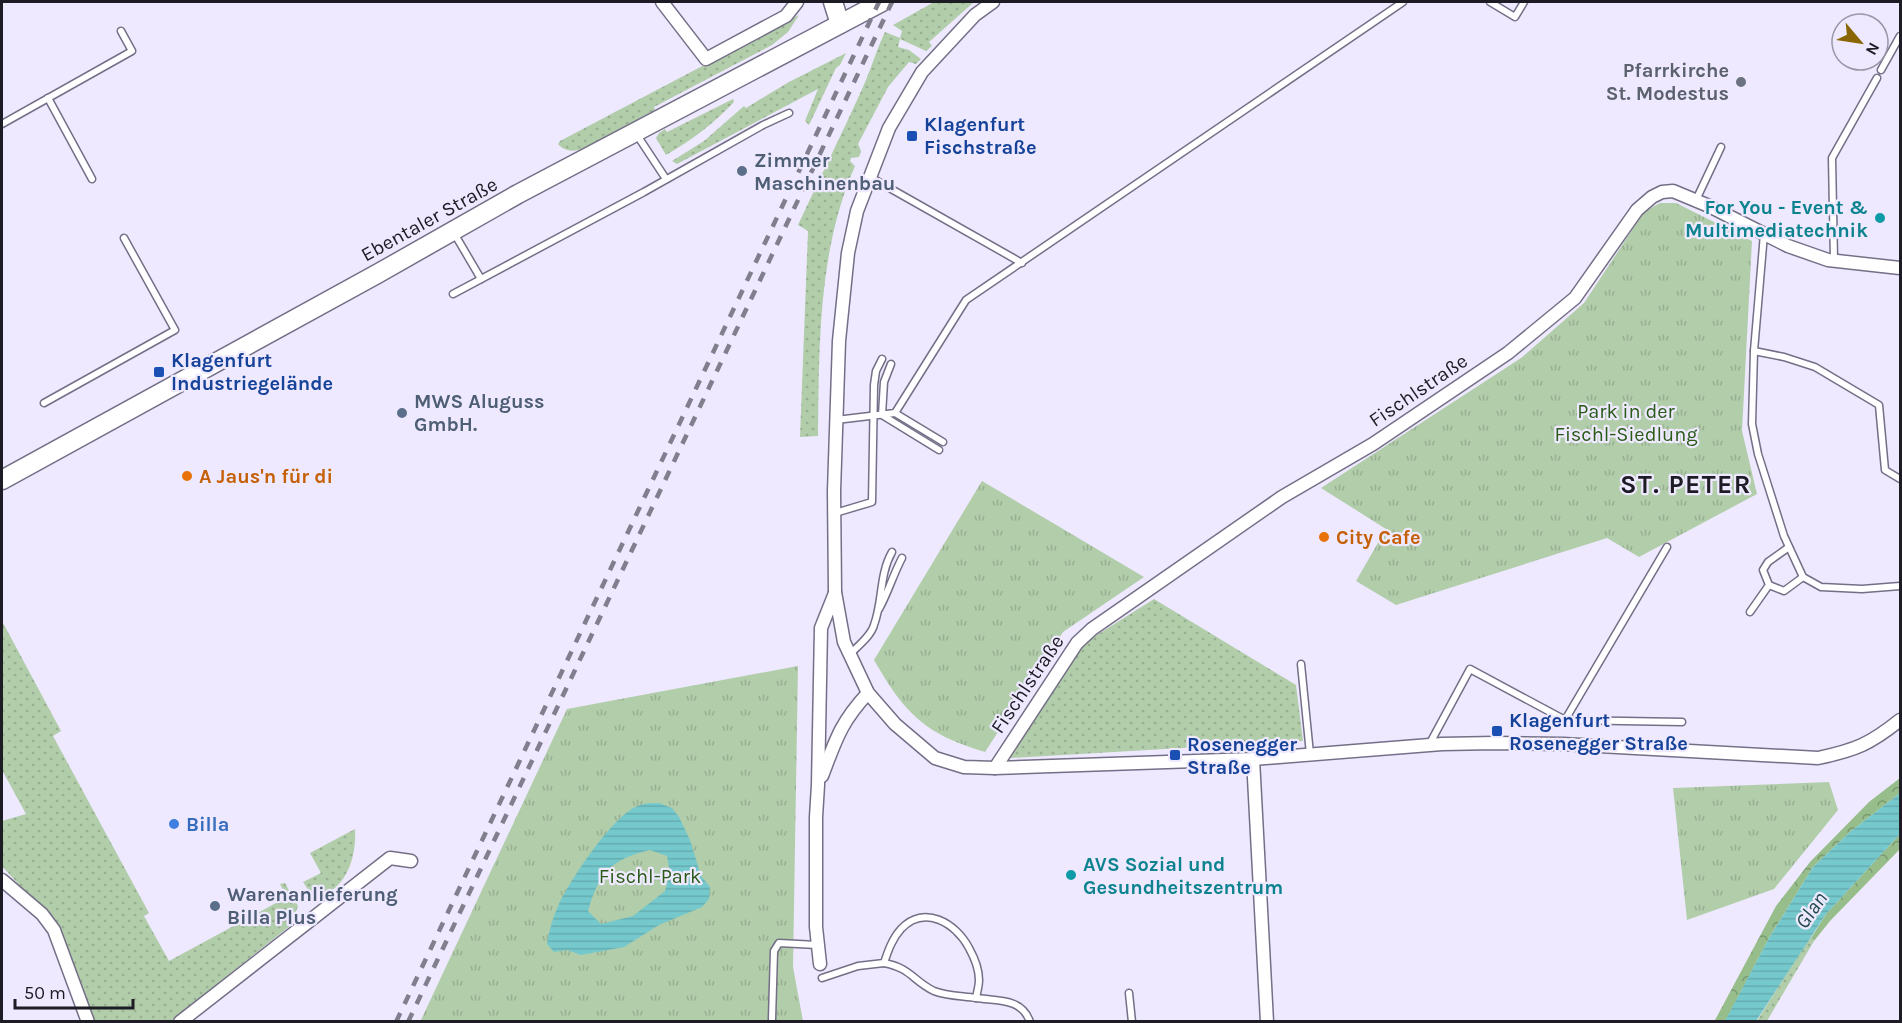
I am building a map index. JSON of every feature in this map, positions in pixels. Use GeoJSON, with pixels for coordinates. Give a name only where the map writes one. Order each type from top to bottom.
{"type":"FeatureCollection","features":[{"type":"Feature","properties":{"kind":"main road"},"geometry":{"type":"LineString","coordinates":[[833,2],[840,24]]}},
{"type":"Feature","properties":{"kind":"main road","name":"Ebentaler Straße"},"geometry":{"type":"LineString","coordinates":[[2,480],[452,231],[882,2]]}},
{"type":"Feature","properties":{"kind":"street"},"geometry":{"type":"LineString","coordinates":[[662,2],[706,59],[786,16],[797,2]]}},
{"type":"Feature","properties":{"kind":"street"},"geometry":{"type":"LineString","coordinates":[[993,2],[975,15],[922,72],[889,128],[857,211],[848,253],[838,341],[834,513],[835,592],[844,642],[868,693],[896,724],[935,758],[964,767],[995,768],[1253,759],[1428,745],[1495,743],[1563,744],[1818,758],[1850,752],[1877,738],[1900,720]]}},
{"type":"Feature","properties":{"kind":"street","name":"Fischlstraße"},"geometry":{"type":"LineString","coordinates":[[995,768],[1077,643],[1092,629],[1282,497],[1373,444],[1508,352],[1575,298],[1637,210],[1652,197],[1662,192],[1673,191],[1788,246],[1834,261],[1900,268]]}},
{"type":"Feature","properties":{"kind":"street"},"geometry":{"type":"LineString","coordinates":[[820,964],[816,817],[821,628],[835,592]]}},
{"type":"Feature","properties":{"kind":"street"},"geometry":{"type":"LineString","coordinates":[[818,785],[839,729],[850,712],[868,693]]}},
{"type":"Feature","properties":{"kind":"street"},"geometry":{"type":"LineString","coordinates":[[1253,759],[1267,1022]]}},
{"type":"Feature","properties":{"kind":"street"},"geometry":{"type":"LineString","coordinates":[[180,1022],[390,858],[411,861]]}},
{"type":"Feature","properties":{"kind":"street"},"geometry":{"type":"LineString","coordinates":[[2,880],[42,914],[54,930],[88,1022]]}},
{"type":"Feature","properties":{"kind":"lane"},"geometry":{"type":"LineString","coordinates":[[895,413],[966,300],[1403,2]]}},
{"type":"Feature","properties":{"kind":"lane"},"geometry":{"type":"LineString","coordinates":[[1490,2],[1515,17],[1524,2]]}},
{"type":"Feature","properties":{"kind":"lane"},"geometry":{"type":"LineString","coordinates":[[2,124],[132,51],[121,31]]}},
{"type":"Feature","properties":{"kind":"lane"},"geometry":{"type":"LineString","coordinates":[[1890,54],[1900,36]]}},
{"type":"Feature","properties":{"kind":"lane"},"geometry":{"type":"LineString","coordinates":[[1834,261],[1832,158],[1877,78]]}},
{"type":"Feature","properties":{"kind":"lane"},"geometry":{"type":"LineString","coordinates":[[48,98],[93,179]]}},
{"type":"Feature","properties":{"kind":"lane"},"geometry":{"type":"LineString","coordinates":[[453,294],[789,113]]}},
{"type":"Feature","properties":{"kind":"lane"},"geometry":{"type":"LineString","coordinates":[[635,132],[666,179]]}},
{"type":"Feature","properties":{"kind":"lane"},"geometry":{"type":"LineString","coordinates":[[1696,201],[1722,147]]}},
{"type":"Feature","properties":{"kind":"lane"},"geometry":{"type":"LineString","coordinates":[[870,177],[1022,263]]}},
{"type":"Feature","properties":{"kind":"lane"},"geometry":{"type":"LineString","coordinates":[[452,231],[481,279]]}},
{"type":"Feature","properties":{"kind":"lane"},"geometry":{"type":"LineString","coordinates":[[1764,234],[1752,424],[1758,454],[1789,547],[1803,577],[1821,587],[1862,589],[1900,586]]}},
{"type":"Feature","properties":{"kind":"lane"},"geometry":{"type":"LineString","coordinates":[[44,403],[175,330],[124,238]]}},
{"type":"Feature","properties":{"kind":"lane"},"geometry":{"type":"LineString","coordinates":[[1755,351],[1815,366],[1879,405],[1885,470],[1900,479]]}},
{"type":"Feature","properties":{"kind":"lane"},"geometry":{"type":"LineString","coordinates":[[834,513],[872,502],[876,371],[882,358]]}},
{"type":"Feature","properties":{"kind":"lane"},"geometry":{"type":"LineString","coordinates":[[882,415],[884,382],[891,364]]}},
{"type":"Feature","properties":{"kind":"lane"},"geometry":{"type":"LineString","coordinates":[[836,420],[895,413],[943,442]]}},
{"type":"Feature","properties":{"kind":"lane"},"geometry":{"type":"LineString","coordinates":[[882,415],[939,450]]}},
{"type":"Feature","properties":{"kind":"lane"},"geometry":{"type":"LineString","coordinates":[[1565,720],[1666,547]]}},
{"type":"Feature","properties":{"kind":"lane"},"geometry":{"type":"LineString","coordinates":[[1768,585],[1763,570],[1768,562],[1789,547]]}},
{"type":"Feature","properties":{"kind":"lane"},"geometry":{"type":"LineString","coordinates":[[850,655],[874,628],[882,575],[892,552]]}},
{"type":"Feature","properties":{"kind":"lane"},"geometry":{"type":"LineString","coordinates":[[877,614],[902,558]]}},
{"type":"Feature","properties":{"kind":"lane"},"geometry":{"type":"LineString","coordinates":[[1768,585],[1784,591],[1803,577]]}},
{"type":"Feature","properties":{"kind":"lane"},"geometry":{"type":"LineString","coordinates":[[1750,612],[1768,585]]}},
{"type":"Feature","properties":{"kind":"lane"},"geometry":{"type":"LineString","coordinates":[[1301,664],[1310,754]]}},
{"type":"Feature","properties":{"kind":"lane"},"geometry":{"type":"LineString","coordinates":[[1428,745],[1470,669],[1565,720],[1683,722]]}},
{"type":"Feature","properties":{"kind":"lane"},"geometry":{"type":"LineString","coordinates":[[884,963],[891,943],[901,929],[913,920],[926,916],[939,919],[963,936],[972,954],[979,977],[976,998]]}},
{"type":"Feature","properties":{"kind":"lane"},"geometry":{"type":"LineString","coordinates":[[772,1019],[774,951],[779,944],[818,945]]}},
{"type":"Feature","properties":{"kind":"lane"},"geometry":{"type":"LineString","coordinates":[[822,978],[858,966],[884,963],[897,965],[937,992],[1016,1004],[1027,1012],[1030,1022]]}},
{"type":"Feature","properties":{"kind":"lane"},"geometry":{"type":"LineString","coordinates":[[1129,993],[1132,1022]]}},
{"type":"Feature","properties":{"kind":"green space"},"geometry":{"type":"Polygon","coordinates":[[[934,2],[974,2],[929,42],[932,46],[926,51],[900,39],[898,47],[909,50],[921,59],[916,64],[909,62],[888,87],[858,144],[861,151],[859,157],[851,158],[850,161],[855,166],[843,198],[827,265],[820,333],[818,436],[800,437],[808,231],[798,225],[863,87],[885,32],[900,38],[902,31],[893,25],[934,2]]]}},
{"type":"Feature","properties":{"kind":"green space"},"geometry":{"type":"Polygon","coordinates":[[[799,15],[788,32],[772,45],[654,107],[655,110],[581,149],[567,150],[558,144],[560,141],[799,15]]]}},
{"type":"Feature","properties":{"kind":"green space"},"geometry":{"type":"Polygon","coordinates":[[[846,53],[836,68],[809,125],[805,121],[818,89],[677,164],[672,161],[704,141],[744,106],[746,108],[789,82],[846,53]]]}},
{"type":"Feature","properties":{"kind":"green space"},"geometry":{"type":"Polygon","coordinates":[[[733,99],[734,102],[710,124],[666,155],[656,138],[659,133],[665,129],[667,132],[733,99]]]}},
{"type":"Feature","properties":{"kind":"green space","name":"Park in der Fischl-Siedlung"},"geometry":{"type":"Polygon","coordinates":[[[1660,203],[1676,203],[1752,241],[1742,431],[1757,494],[1639,557],[1607,538],[1396,605],[1356,581],[1386,529],[1321,488],[1521,358],[1584,303],[1644,212],[1660,203]]]}},
{"type":"Feature","properties":{"kind":"green space"},"geometry":{"type":"Polygon","coordinates":[[[982,481],[1144,577],[1063,632],[985,752],[947,738],[919,720],[896,695],[874,660],[982,481]]]}},
{"type":"Feature","properties":{"kind":"green space"},"geometry":{"type":"Polygon","coordinates":[[[1154,599],[1296,685],[1303,741],[1010,758],[1081,645],[1154,599]]]}},
{"type":"Feature","properties":{"kind":"green space"},"geometry":{"type":"Polygon","coordinates":[[[2,621],[61,731],[53,736],[149,913],[144,916],[169,961],[287,897],[280,884],[285,883],[298,906],[291,925],[171,1021],[95,1021],[60,930],[2,866],[2,821],[26,814],[2,770],[2,621]]]}},
{"type":"Feature","properties":{"kind":"green space","name":"Fischl-Park"},"geometry":{"type":"Polygon","coordinates":[[[798,666],[793,967],[803,1021],[420,1022],[567,709],[798,666]]]}},
{"type":"Feature","properties":{"kind":"green space"},"geometry":{"type":"Polygon","coordinates":[[[1900,778],[1900,793],[1850,832],[1813,867],[1769,938],[1726,1020],[1714,1022],[1776,906],[1810,862],[1869,802],[1900,778]]]}},
{"type":"Feature","properties":{"kind":"green space"},"geometry":{"type":"Polygon","coordinates":[[[1829,782],[1838,810],[1774,889],[1687,920],[1673,788],[1829,782]]]}},
{"type":"Feature","properties":{"kind":"green space"},"geometry":{"type":"Polygon","coordinates":[[[355,829],[354,851],[347,873],[333,889],[313,897],[303,882],[321,873],[310,853],[355,829]]]}},
{"type":"Feature","properties":{"kind":"green space"},"geometry":{"type":"Polygon","coordinates":[[[1900,834],[1900,849],[1830,921],[1814,941],[1811,938],[1826,914],[1900,834]]]}},
{"type":"Feature","properties":{"kind":"green space"},"geometry":{"type":"Polygon","coordinates":[[[1810,937],[1814,941],[1767,1021],[1756,1022],[1810,937]]]}},
{"type":"Feature","properties":{"kind":"water","name":"Glan"},"geometry":{"type":"Polygon","coordinates":[[[1900,793],[1900,834],[1826,914],[1756,1021],[1725,1021],[1769,938],[1813,867],[1850,832],[1900,793]]]}},
{"type":"Feature","properties":{"kind":"water"},"geometry":{"type":"Polygon","coordinates":[[[659,803],[672,808],[679,817],[690,840],[701,876],[710,887],[709,899],[702,907],[659,925],[624,947],[581,955],[567,950],[554,952],[547,944],[553,919],[565,893],[594,848],[618,820],[630,811],[642,804],[659,803]],[[650,850],[616,863],[602,877],[588,911],[601,924],[633,916],[665,891],[670,873],[667,856],[650,850]]]}},
{"type":"Feature","properties":{"kind":"railway"},"geometry":{"type":"LineString","coordinates":[[396,1022],[879,2]]}},
{"type":"Feature","properties":{"kind":"railway"},"geometry":{"type":"LineString","coordinates":[[408,1022],[892,2]]}},
{"type":"Feature","properties":{"kind":"place","name":"Pfarrkirche St. Modestus"},"geometry":{"type":"Point","coordinates":[1741,82]}},
{"type":"Feature","properties":{"kind":"place","name":"Klagenfurt Fischstraße"},"geometry":{"type":"Point","coordinates":[912,136]}},
{"type":"Feature","properties":{"kind":"place","name":"Zimmer Maschinenbau"},"geometry":{"type":"Point","coordinates":[742,171]}},
{"type":"Feature","properties":{"kind":"place","name":"For You - Event & Multimediatechnik"},"geometry":{"type":"Point","coordinates":[1880,218]}},
{"type":"Feature","properties":{"kind":"place","name":"Klagenfurt Industriegelände"},"geometry":{"type":"Point","coordinates":[159,372]}},
{"type":"Feature","properties":{"kind":"place","name":"MWS Aluguss GmbH."},"geometry":{"type":"Point","coordinates":[402,413]}},
{"type":"Feature","properties":{"kind":"place","name":"A Jaus'n für di"},"geometry":{"type":"Point","coordinates":[187,476]}},
{"type":"Feature","properties":{"kind":"place","name":"City Cafe"},"geometry":{"type":"Point","coordinates":[1324,537]}},
{"type":"Feature","properties":{"kind":"place","name":"Klagenfurt Rosenegger Straße"},"geometry":{"type":"Point","coordinates":[1497,731]}},
{"type":"Feature","properties":{"kind":"place","name":"Rosenegger Straße"},"geometry":{"type":"Point","coordinates":[1175,755]}},
{"type":"Feature","properties":{"kind":"place","name":"Billa"},"geometry":{"type":"Point","coordinates":[174,824]}},
{"type":"Feature","properties":{"kind":"place","name":"AVS Sozial und Gesundheitszentrum"},"geometry":{"type":"Point","coordinates":[1071,875]}},
{"type":"Feature","properties":{"kind":"place","name":"Warenanlieferung Billa Plus"},"geometry":{"type":"Point","coordinates":[215,906]}},
{"type":"Feature","properties":{"kind":"district","name":"ST. PETER"},"geometry":{"type":"Point","coordinates":[1686,484]}}]}
